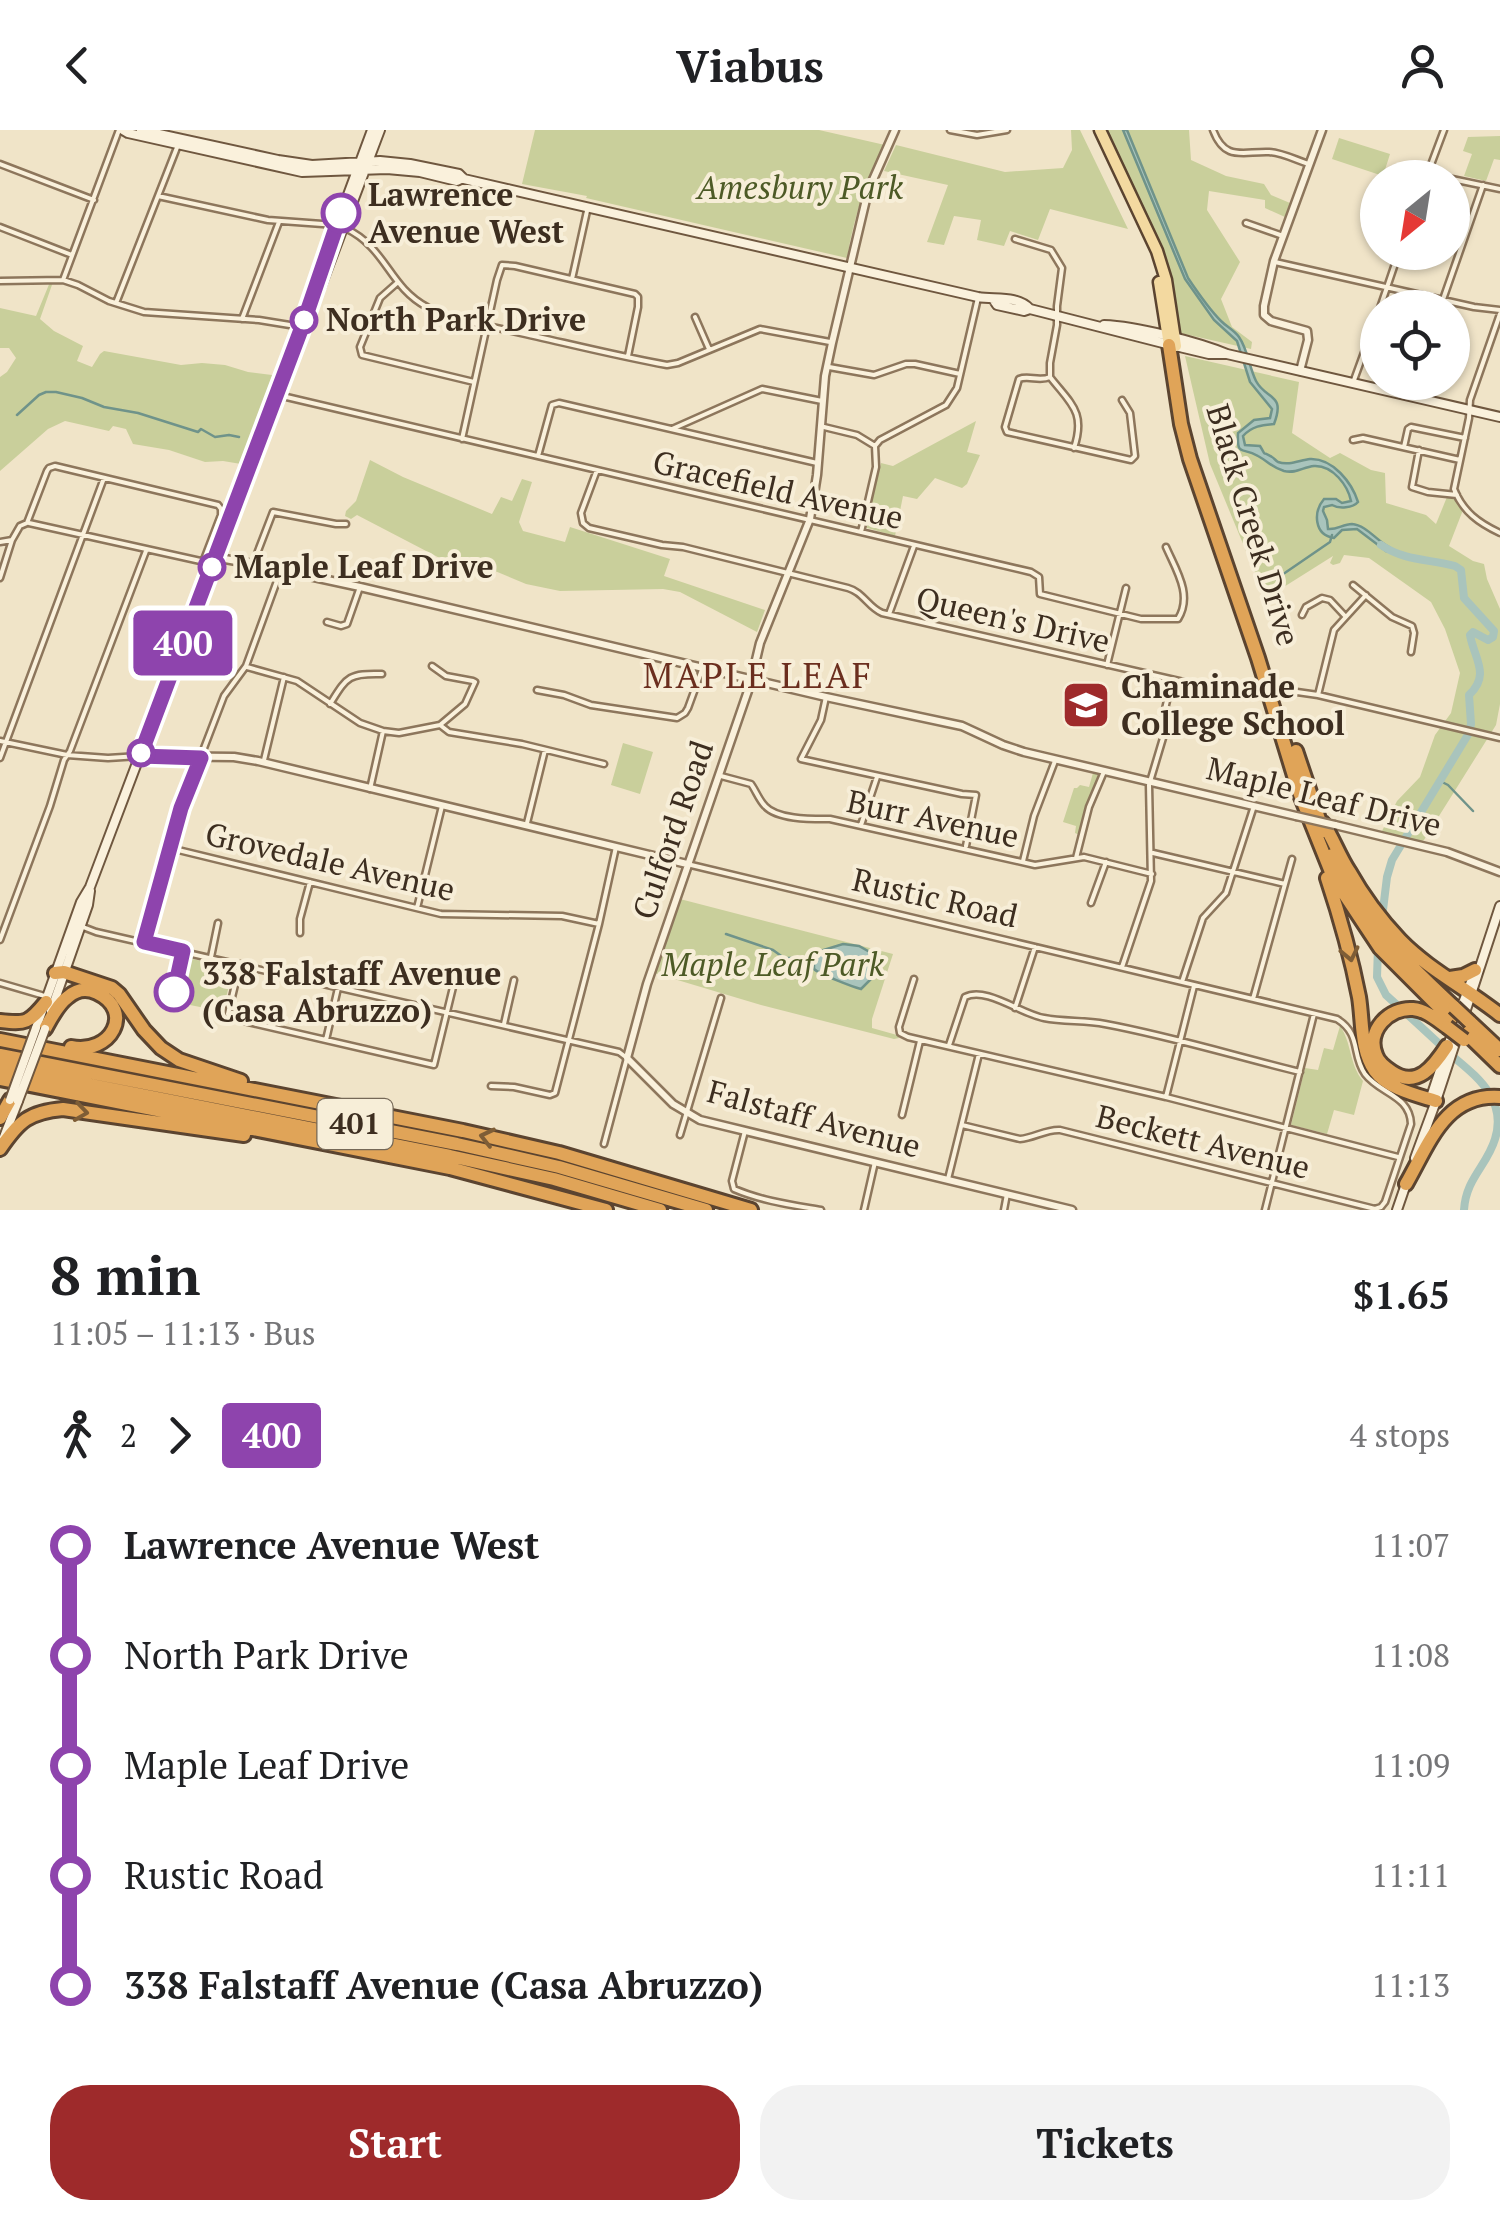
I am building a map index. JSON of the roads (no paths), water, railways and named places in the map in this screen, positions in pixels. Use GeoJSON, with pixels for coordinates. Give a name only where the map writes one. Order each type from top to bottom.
{"type":"FeatureCollection","features":[{"type":"Feature","properties":{"kind":"highway","name":"Black Creek Drive"},"geometry":{"type":"LineString","coordinates":[[1172,342],[1181,424],[1190,459],[1315,821]]}},
{"type":"Feature","properties":{"kind":"highway"},"geometry":{"type":"LineString","coordinates":[[1315,821],[1333,877],[1387,941],[1419,956],[1500,1015]]}},
{"type":"Feature","properties":{"kind":"highway"},"geometry":{"type":"LineString","coordinates":[[1315,821],[1328,830],[1368,917],[1451,1018],[1454,1046]]}},
{"type":"Feature","properties":{"kind":"highway"},"geometry":{"type":"LineString","coordinates":[[1315,821],[1346,936],[1360,1001],[1364,1047],[1376,1074],[1428,1102]]}},
{"type":"Feature","properties":{"kind":"highway"},"geometry":{"type":"LineString","coordinates":[[1448,978],[1464,976],[1478,964]]}},
{"type":"Feature","properties":{"kind":"highway"},"geometry":{"type":"LineString","coordinates":[[60,973],[112,988],[160,1048],[179,1060],[291,1097]]}},
{"type":"Feature","properties":{"kind":"highway"},"geometry":{"type":"LineString","coordinates":[[0,1039],[78,1049],[99,1046],[115,1026],[115,1013],[102,996],[82,990],[66,998],[40,1028]]}},
{"type":"Feature","properties":{"kind":"highway"},"geometry":{"type":"LineString","coordinates":[[0,1021],[29,1021],[47,1000]]}},
{"type":"Feature","properties":{"kind":"highway"},"geometry":{"type":"LineString","coordinates":[[1451,1018],[1411,1008],[1389,1014],[1378,1027],[1376,1054],[1401,1078],[1415,1078],[1430,1070],[1454,1046],[1500,1050]]}},
{"type":"Feature","properties":{"kind":"highway"},"geometry":{"type":"LineString","coordinates":[[1451,1018],[1454,1046]]}},
{"type":"Feature","properties":{"kind":"highway","name":"401"},"geometry":{"type":"LineString","coordinates":[[0,1039],[559,1153],[752,1210]]}},
{"type":"Feature","properties":{"kind":"highway"},"geometry":{"type":"LineString","coordinates":[[1454,1046],[1500,1068]]}},
{"type":"Feature","properties":{"kind":"highway","name":"401"},"geometry":{"type":"LineString","coordinates":[[0,1056],[491,1152],[706,1210]]}},
{"type":"Feature","properties":{"kind":"highway","name":"401"},"geometry":{"type":"LineString","coordinates":[[0,1067],[450,1156],[554,1179],[654,1209]]}},
{"type":"Feature","properties":{"kind":"highway","name":"401"},"geometry":{"type":"LineString","coordinates":[[0,1081],[450,1168],[606,1210]]}},
{"type":"Feature","properties":{"kind":"highway"},"geometry":{"type":"LineString","coordinates":[[1406,1184],[1443,1120],[1454,1109],[1492,1097]]}},
{"type":"Feature","properties":{"kind":"highway"},"geometry":{"type":"LineString","coordinates":[[0,1120],[14,1100]]}},
{"type":"Feature","properties":{"kind":"highway"},"geometry":{"type":"LineString","coordinates":[[0,1147],[31,1116],[44,1110],[63,1109],[305,1144],[321,1143]]}},
{"type":"Feature","properties":{"kind":"main road"},"geometry":{"type":"LineString","coordinates":[[121,130],[302,172],[380,162],[426,166],[849,268],[978,297],[1000,298],[1013,305],[1025,303],[1030,308],[1210,354],[1238,356],[1360,385]]}},
{"type":"Feature","properties":{"kind":"main road"},"geometry":{"type":"LineString","coordinates":[[141,130],[180,142]]}},
{"type":"Feature","properties":{"kind":"main road"},"geometry":{"type":"LineString","coordinates":[[339,226],[372,130]]}},
{"type":"Feature","properties":{"kind":"main road"},"geometry":{"type":"LineString","coordinates":[[0,1147],[77,925],[88,904],[90,887],[315,289],[321,286],[350,188],[380,130]]}},
{"type":"Feature","properties":{"kind":"main road","name":"Black Creek Drive"},"geometry":{"type":"LineString","coordinates":[[1097,130],[1154,260],[1172,342]]}},
{"type":"Feature","properties":{"kind":"main road"},"geometry":{"type":"LineString","coordinates":[[374,146],[380,162]]}},
{"type":"Feature","properties":{"kind":"main road"},"geometry":{"type":"LineString","coordinates":[[278,164],[363,165],[457,181],[463,178]]}},
{"type":"Feature","properties":{"kind":"main road"},"geometry":{"type":"LineString","coordinates":[[333,171],[349,180],[350,188]]}},
{"type":"Feature","properties":{"kind":"main road"},"geometry":{"type":"LineString","coordinates":[[1427,400],[1500,417]]}},
{"type":"Feature","properties":{"kind":"main road"},"geometry":{"type":"LineString","coordinates":[[1397,1210],[1424,1132],[1428,1102],[1454,1046],[1500,906]]}},
{"type":"Feature","properties":{"kind":"main road"},"geometry":{"type":"LineString","coordinates":[[40,1028],[60,973]]}},
{"type":"Feature","properties":{"kind":"street"},"geometry":{"type":"LineString","coordinates":[[63,280],[121,130]]}},
{"type":"Feature","properties":{"kind":"street","name":"Culford Road"},"geometry":{"type":"LineString","coordinates":[[604,1144],[647,984],[686,864],[760,643],[810,520],[832,343],[868,191],[895,130]]}},
{"type":"Feature","properties":{"kind":"street"},"geometry":{"type":"LineString","coordinates":[[950,130],[977,136],[1007,130]]}},
{"type":"Feature","properties":{"kind":"street"},"geometry":{"type":"LineString","coordinates":[[1213,130],[1220,143],[1234,153],[1274,153],[1309,164]]}},
{"type":"Feature","properties":{"kind":"street"},"geometry":{"type":"LineString","coordinates":[[1300,371],[1307,331],[1271,321],[1264,314],[1264,306],[1274,262],[1322,130]]}},
{"type":"Feature","properties":{"kind":"street"},"geometry":{"type":"LineString","coordinates":[[1433,160],[1444,130]]}},
{"type":"Feature","properties":{"kind":"street"},"geometry":{"type":"LineString","coordinates":[[116,304],[180,142]]}},
{"type":"Feature","properties":{"kind":"street"},"geometry":{"type":"LineString","coordinates":[[0,164],[94,200]]}},
{"type":"Feature","properties":{"kind":"street"},"geometry":{"type":"LineString","coordinates":[[1470,182],[1500,189]]}},
{"type":"Feature","properties":{"kind":"street"},"geometry":{"type":"LineString","coordinates":[[1446,290],[1483,185]]}},
{"type":"Feature","properties":{"kind":"street"},"geometry":{"type":"LineString","coordinates":[[158,196],[279,222],[339,226],[374,248],[397,282],[430,309],[628,357],[673,364],[764,328],[832,343]]}},
{"type":"Feature","properties":{"kind":"street"},"geometry":{"type":"LineString","coordinates":[[572,280],[588,207]]}},
{"type":"Feature","properties":{"kind":"street"},"geometry":{"type":"LineString","coordinates":[[242,319],[279,222]]}},
{"type":"Feature","properties":{"kind":"street"},"geometry":{"type":"LineString","coordinates":[[1246,223],[1283,236]]}},
{"type":"Feature","properties":{"kind":"street"},"geometry":{"type":"LineString","coordinates":[[0,227],[72,255]]}},
{"type":"Feature","properties":{"kind":"street"},"geometry":{"type":"LineString","coordinates":[[1015,239],[1051,250],[1058,260],[1062,275],[1050,376],[1078,414],[1074,448]]}},
{"type":"Feature","properties":{"kind":"street"},"geometry":{"type":"LineString","coordinates":[[1274,262],[1400,290]]}},
{"type":"Feature","properties":{"kind":"street"},"geometry":{"type":"LineString","coordinates":[[462,439],[502,265],[635,294],[638,308],[628,357]]}},
{"type":"Feature","properties":{"kind":"street"},"geometry":{"type":"LineString","coordinates":[[1386,290],[1393,270]]}},
{"type":"Feature","properties":{"kind":"street"},"geometry":{"type":"LineString","coordinates":[[0,281],[63,280],[144,312],[302,327]]}},
{"type":"Feature","properties":{"kind":"street"},"geometry":{"type":"LineString","coordinates":[[397,282],[380,298],[360,347],[362,355],[474,382]]}},
{"type":"Feature","properties":{"kind":"street"},"geometry":{"type":"LineString","coordinates":[[861,532],[876,467],[875,446],[946,405],[956,390],[978,297]]}},
{"type":"Feature","properties":{"kind":"street"},"geometry":{"type":"LineString","coordinates":[[1470,306],[1500,312],[1470,400],[1454,489],[1478,521],[1500,533]]}},
{"type":"Feature","properties":{"kind":"street"},"geometry":{"type":"LineString","coordinates":[[695,316],[709,348]]}},
{"type":"Feature","properties":{"kind":"street"},"geometry":{"type":"LineString","coordinates":[[827,367],[874,376],[915,364],[960,374]]}},
{"type":"Feature","properties":{"kind":"street"},"geometry":{"type":"LineString","coordinates":[[1353,383],[1360,364]]}},
{"type":"Feature","properties":{"kind":"street"},"geometry":{"type":"LineString","coordinates":[[1050,376],[1019,379],[1006,430],[1009,433],[1132,460],[1135,456],[1130,416],[1122,400]]}},
{"type":"Feature","properties":{"kind":"street"},"geometry":{"type":"LineString","coordinates":[[672,429],[762,389],[823,401]]}},
{"type":"Feature","properties":{"kind":"street","name":"Gracefield Avenue"},"geometry":{"type":"LineString","coordinates":[[276,394],[1031,572],[1039,577],[1040,594],[1149,620],[1180,617],[1184,610],[1185,592],[1166,547]]}},
{"type":"Feature","properties":{"kind":"street"},"geometry":{"type":"LineString","coordinates":[[538,456],[548,413],[555,403],[818,464]]}},
{"type":"Feature","properties":{"kind":"street"},"geometry":{"type":"LineString","coordinates":[[822,427],[857,435],[875,446]]}},
{"type":"Feature","properties":{"kind":"street"},"geometry":{"type":"LineString","coordinates":[[1404,447],[1411,427],[1465,438]]}},
{"type":"Feature","properties":{"kind":"street"},"geometry":{"type":"LineString","coordinates":[[1353,440],[1362,438],[1460,460]]}},
{"type":"Feature","properties":{"kind":"street"},"geometry":{"type":"LineString","coordinates":[[1419,450],[1412,487],[1457,496]]}},
{"type":"Feature","properties":{"kind":"street"},"geometry":{"type":"LineString","coordinates":[[0,578],[12,540],[20,526],[27,523],[49,468],[56,466],[221,508],[202,562]]}},
{"type":"Feature","properties":{"kind":"street","name":"Queen's Drive"},"geometry":{"type":"LineString","coordinates":[[596,470],[580,515],[587,527],[855,590],[872,607],[888,614],[1107,665],[1224,690],[1283,690],[1318,696],[1500,738]]}},
{"type":"Feature","properties":{"kind":"street"},"geometry":{"type":"LineString","coordinates":[[0,758],[104,478]]}},
{"type":"Feature","properties":{"kind":"street"},"geometry":{"type":"LineString","coordinates":[[254,564],[274,512],[346,524]]}},
{"type":"Feature","properties":{"kind":"street","name":"Maple Leaf Drive"},"geometry":{"type":"LineString","coordinates":[[27,523],[202,562],[225,559],[360,587],[962,726],[1007,747],[1411,842],[1500,872]]}},
{"type":"Feature","properties":{"kind":"street"},"geometry":{"type":"LineString","coordinates":[[0,542],[12,540]]}},
{"type":"Feature","properties":{"kind":"street"},"geometry":{"type":"LineString","coordinates":[[888,614],[914,546]]}},
{"type":"Feature","properties":{"kind":"street"},"geometry":{"type":"LineString","coordinates":[[0,940],[66,755],[146,550]]}},
{"type":"Feature","properties":{"kind":"street"},"geometry":{"type":"LineString","coordinates":[[144,942],[181,808],[224,696],[246,666],[281,570]]}},
{"type":"Feature","properties":{"kind":"street"},"geometry":{"type":"LineString","coordinates":[[1353,585],[1392,617],[1412,626],[1411,652]]}},
{"type":"Feature","properties":{"kind":"street"},"geometry":{"type":"LineString","coordinates":[[326,622],[347,624],[360,587]]}},
{"type":"Feature","properties":{"kind":"street"},"geometry":{"type":"LineString","coordinates":[[1107,665],[1126,588]]}},
{"type":"Feature","properties":{"kind":"street"},"geometry":{"type":"LineString","coordinates":[[1318,696],[1332,636],[1366,595]]}},
{"type":"Feature","properties":{"kind":"street"},"geometry":{"type":"LineString","coordinates":[[1302,615],[1306,607],[1322,598],[1330,600],[1345,616]]}},
{"type":"Feature","properties":{"kind":"street"},"geometry":{"type":"LineString","coordinates":[[246,666],[297,680],[354,720],[384,731],[410,732],[440,726],[465,704],[475,682],[446,676],[432,666]]}},
{"type":"Feature","properties":{"kind":"street"},"geometry":{"type":"LineString","coordinates":[[536,690],[678,718],[688,708],[703,667]]}},
{"type":"Feature","properties":{"kind":"street"},"geometry":{"type":"LineString","coordinates":[[330,704],[345,680],[356,675],[382,674]]}},
{"type":"Feature","properties":{"kind":"street"},"geometry":{"type":"LineString","coordinates":[[263,763],[284,677]]}},
{"type":"Feature","properties":{"kind":"street"},"geometry":{"type":"LineString","coordinates":[[1122,968],[1152,874],[1150,785],[1166,728],[1165,709],[1172,680]]}},
{"type":"Feature","properties":{"kind":"street"},"geometry":{"type":"LineString","coordinates":[[826,697],[819,725],[800,759],[976,795],[965,848]]}},
{"type":"Feature","properties":{"kind":"street"},"geometry":{"type":"LineString","coordinates":[[440,726],[449,732],[522,744],[604,764]]}},
{"type":"Feature","properties":{"kind":"street"},"geometry":{"type":"LineString","coordinates":[[370,789],[384,731]]}},
{"type":"Feature","properties":{"kind":"street","name":"Rustic Road"},"geometry":{"type":"LineString","coordinates":[[3,742],[66,755],[234,757],[263,763],[1338,1019],[1354,1036],[1366,1074],[1409,1110],[1411,1124],[1400,1158]]}},
{"type":"Feature","properties":{"kind":"street"},"geometry":{"type":"LineString","coordinates":[[526,825],[546,750]]}},
{"type":"Feature","properties":{"kind":"street"},"geometry":{"type":"LineString","coordinates":[[1023,860],[1034,816],[1056,760]]}},
{"type":"Feature","properties":{"kind":"street"},"geometry":{"type":"LineString","coordinates":[[1076,858],[1088,807],[1103,774]]}},
{"type":"Feature","properties":{"kind":"street","name":"Burr Avenue"},"geometry":{"type":"LineString","coordinates":[[717,776],[751,784],[762,804],[776,813],[813,820],[826,818],[1038,865],[1076,858],[1152,874]]}},
{"type":"Feature","properties":{"kind":"street"},"geometry":{"type":"LineString","coordinates":[[861,825],[877,776]]}},
{"type":"Feature","properties":{"kind":"street"},"geometry":{"type":"LineString","coordinates":[[1182,982],[1203,918],[1224,896],[1254,805]]}},
{"type":"Feature","properties":{"kind":"street"},"geometry":{"type":"LineString","coordinates":[[417,908],[442,806]]}},
{"type":"Feature","properties":{"kind":"street"},"geometry":{"type":"LineString","coordinates":[[491,1086],[552,1095],[616,847]]}},
{"type":"Feature","properties":{"kind":"street","name":"Grovedale Avenue"},"geometry":{"type":"LineString","coordinates":[[170,848],[452,915],[562,916],[599,924]]}},
{"type":"Feature","properties":{"kind":"street"},"geometry":{"type":"LineString","coordinates":[[1152,852],[1285,884]]}},
{"type":"Feature","properties":{"kind":"street"},"geometry":{"type":"LineString","coordinates":[[1253,999],[1292,859]]}},
{"type":"Feature","properties":{"kind":"street"},"geometry":{"type":"LineString","coordinates":[[1091,903],[1106,862]]}},
{"type":"Feature","properties":{"kind":"street"},"geometry":{"type":"LineString","coordinates":[[300,933],[310,882]]}},
{"type":"Feature","properties":{"kind":"street"},"geometry":{"type":"LineString","coordinates":[[211,957],[218,923]]}},
{"type":"Feature","properties":{"kind":"street","name":"Falstaff Avenue"},"geometry":{"type":"LineString","coordinates":[[77,925],[616,1051],[673,1104],[700,1120],[1072,1210]]}},
{"type":"Feature","properties":{"kind":"street"},"geometry":{"type":"LineString","coordinates":[[1015,1008],[1035,947]]}},
{"type":"Feature","properties":{"kind":"street"},"geometry":{"type":"LineString","coordinates":[[240,964],[228,1014],[231,1018],[434,1065],[455,978],[452,975]]}},
{"type":"Feature","properties":{"kind":"street"},"geometry":{"type":"LineString","coordinates":[[914,979],[899,1031],[920,1041],[1166,1097],[1400,1158]]}},
{"type":"Feature","properties":{"kind":"street"},"geometry":{"type":"LineString","coordinates":[[504,1025],[514,980]]}},
{"type":"Feature","properties":{"kind":"street"},"geometry":{"type":"LineString","coordinates":[[0,983],[47,1000]]}},
{"type":"Feature","properties":{"kind":"street"},"geometry":{"type":"LineString","coordinates":[[1166,1097],[1194,986]]}},
{"type":"Feature","properties":{"kind":"street"},"geometry":{"type":"LineString","coordinates":[[326,1040],[338,988]]}},
{"type":"Feature","properties":{"kind":"street"},"geometry":{"type":"LineString","coordinates":[[950,1046],[967,995],[974,994],[998,1000],[1023,1013],[1108,1024],[1300,1072]]}},
{"type":"Feature","properties":{"kind":"street"},"geometry":{"type":"LineString","coordinates":[[680,1134],[721,998]]}},
{"type":"Feature","properties":{"kind":"street"},"geometry":{"type":"LineString","coordinates":[[1265,1210],[1314,1014]]}},
{"type":"Feature","properties":{"kind":"street"},"geometry":{"type":"LineString","coordinates":[[902,1115],[920,1041]]}},
{"type":"Feature","properties":{"kind":"street"},"geometry":{"type":"LineString","coordinates":[[948,1179],[978,1054]]}},
{"type":"Feature","properties":{"kind":"street","name":"Beckett Avenue"},"geometry":{"type":"LineString","coordinates":[[962,1125],[1020,1138],[1060,1130],[1378,1208],[1384,1202],[1400,1158]]}},
{"type":"Feature","properties":{"kind":"street"},"geometry":{"type":"LineString","coordinates":[[745,1132],[732,1181],[734,1188],[777,1203],[821,1210]]}},
{"type":"Feature","properties":{"kind":"street"},"geometry":{"type":"LineString","coordinates":[[864,1210],[876,1162]]}},
{"type":"Feature","properties":{"kind":"street"},"geometry":{"type":"LineString","coordinates":[[1004,1210],[1007,1194]]}},
{"type":"Feature","properties":{"kind":"water"},"geometry":{"type":"Polygon","coordinates":[[[1123,130],[1127,130],[1188,278],[1212,311],[1239,337],[1256,381],[1278,407],[1274,424],[1250,430],[1243,436],[1245,445],[1260,446],[1264,453],[1282,463],[1310,459],[1334,467],[1358,502],[1353,506],[1324,507],[1328,529],[1357,525],[1389,547],[1386,551],[1357,529],[1342,530],[1334,538],[1319,528],[1317,516],[1324,499],[1351,501],[1347,489],[1333,473],[1314,466],[1284,471],[1240,449],[1238,433],[1254,420],[1270,418],[1272,409],[1250,382],[1237,341],[1214,320],[1185,279],[1123,130]]]}},
{"type":"Feature","properties":{"kind":"water"},"geometry":{"type":"Polygon","coordinates":[[[843,944],[859,946],[875,955],[876,974],[861,989],[814,969],[820,951],[843,944]]]}},
{"type":"Feature","properties":{"kind":"waterway"},"geometry":{"type":"LineString","coordinates":[[17,415],[39,395],[56,392],[198,432],[201,429],[215,437],[239,437]]}},
{"type":"Feature","properties":{"kind":"waterway"},"geometry":{"type":"LineString","coordinates":[[1276,579],[1330,542],[1332,535]]}},
{"type":"Feature","properties":{"kind":"waterway"},"geometry":{"type":"LineString","coordinates":[[1381,545],[1399,554],[1461,570],[1464,598],[1494,631],[1488,640],[1473,632],[1470,635],[1480,673],[1476,688],[1469,695],[1469,733],[1392,860],[1382,918]]}},
{"type":"Feature","properties":{"kind":"waterway"},"geometry":{"type":"LineString","coordinates":[[1440,781],[1473,811]]}},
{"type":"Feature","properties":{"kind":"waterway"},"geometry":{"type":"LineString","coordinates":[[726,934],[773,950],[784,958],[810,958]]}},
{"type":"Feature","properties":{"kind":"waterway"},"geometry":{"type":"LineString","coordinates":[[1378,947],[1377,977],[1386,995],[1476,1077],[1494,1104],[1498,1121],[1495,1139],[1469,1189],[1464,1210]]}},
{"type":"Feature","properties":{"kind":"place","name":"Lawrence Avenue West"},"geometry":{"type":"Point","coordinates":[341,213]}},
{"type":"Feature","properties":{"kind":"place","name":"North Park Drive"},"geometry":{"type":"Point","coordinates":[304,320]}},
{"type":"Feature","properties":{"kind":"place","name":"Maple Leaf Drive"},"geometry":{"type":"Point","coordinates":[212,567]}},
{"type":"Feature","properties":{"kind":"place","name":"Chaminade College School"},"geometry":{"type":"Point","coordinates":[1086,705]}},
{"type":"Feature","properties":{"kind":"place","name":"338 Falstaff Avenue (Casa Abruzzo)"},"geometry":{"type":"Point","coordinates":[174,992]}},
{"type":"Feature","properties":{"kind":"district","name":"MAPLE LEAF"},"geometry":{"type":"Point","coordinates":[758,676]}},
{"type":"Feature","properties":{"kind":"park label","name":"Amesbury Park"},"geometry":{"type":"Point","coordinates":[800,188]}},
{"type":"Feature","properties":{"kind":"park label","name":"Maple Leaf Park"},"geometry":{"type":"Point","coordinates":[773,965]}}]}
